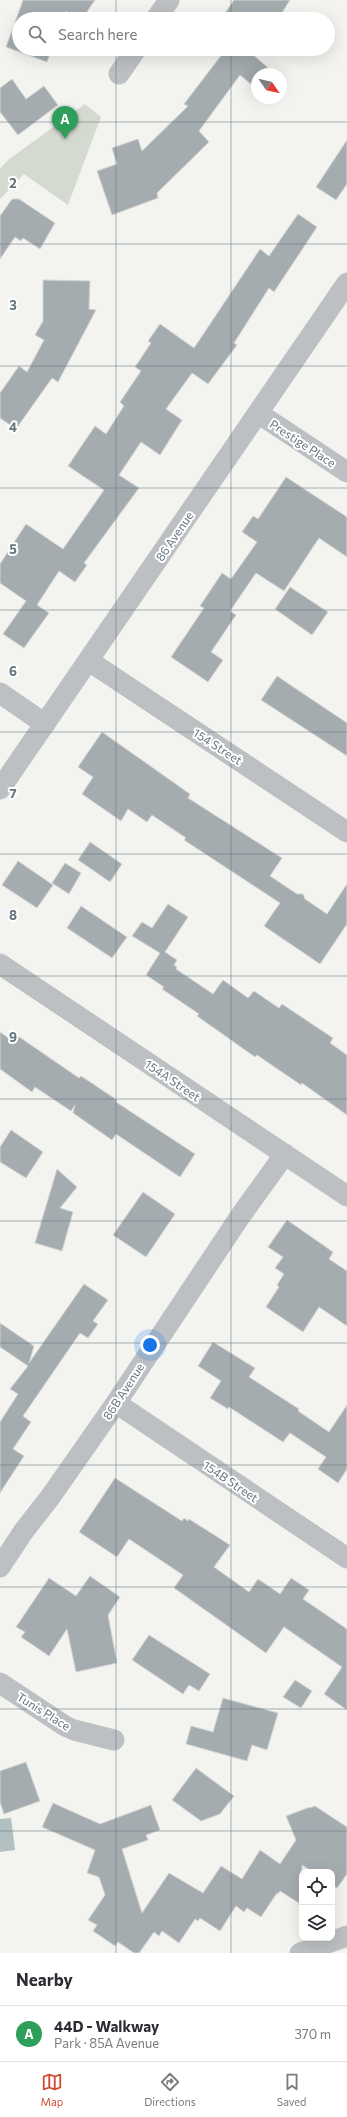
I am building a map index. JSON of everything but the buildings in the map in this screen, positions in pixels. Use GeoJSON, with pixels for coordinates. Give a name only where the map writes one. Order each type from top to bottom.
{"type":"FeatureCollection","features":[{"type":"Feature","properties":{"kind":"street"},"geometry":{"type":"LineString","coordinates":[[161,12],[169,0]]}},
{"type":"Feature","properties":{"kind":"street"},"geometry":{"type":"LineString","coordinates":[[119,74],[131,56]]}},
{"type":"Feature","properties":{"kind":"street","name":"86 Avenue"},"geometry":{"type":"LineString","coordinates":[[0,789],[347,283]]}},
{"type":"Feature","properties":{"kind":"street","name":"Prestige Place"},"geometry":{"type":"LineString","coordinates":[[258,413],[347,472]]}},
{"type":"Feature","properties":{"kind":"street","name":"154 Street"},"geometry":{"type":"LineString","coordinates":[[89,661],[347,832]]}},
{"type":"Feature","properties":{"kind":"street"},"geometry":{"type":"LineString","coordinates":[[0,693],[45,724]]}},
{"type":"Feature","properties":{"kind":"street","name":"154A Street"},"geometry":{"type":"LineString","coordinates":[[0,964],[347,1196]]}},
{"type":"Feature","properties":{"kind":"street","name":"86B Avenue"},"geometry":{"type":"LineString","coordinates":[[3,1554],[56,1490],[116,1403],[241,1215],[285,1154]]}},
{"type":"Feature","properties":{"kind":"street","name":"154B Street"},"geometry":{"type":"LineString","coordinates":[[116,1403],[347,1558]]}},
{"type":"Feature","properties":{"kind":"street","name":"Tunis Place"},"geometry":{"type":"LineString","coordinates":[[0,1683],[65,1726],[79,1732],[114,1740]]}},
{"type":"Feature","properties":{"kind":"street"},"geometry":{"type":"LineString","coordinates":[[300,1953],[347,1936]]}},
{"type":"Feature","properties":{"kind":"shaded area"},"geometry":{"type":"Polygon","coordinates":[[[85,104],[101,117],[68,205],[24,174],[0,199],[0,169],[8,160],[85,104]]]}},
{"type":"Feature","properties":{"kind":"shaded area"},"geometry":{"type":"Polygon","coordinates":[[[11,1818],[15,1850],[0,1852],[0,1819],[11,1818]]]}},
{"type":"Feature","properties":{"kind":"place","name":"44D - Walkway"},"geometry":{"type":"Point","coordinates":[65,139]}}]}
